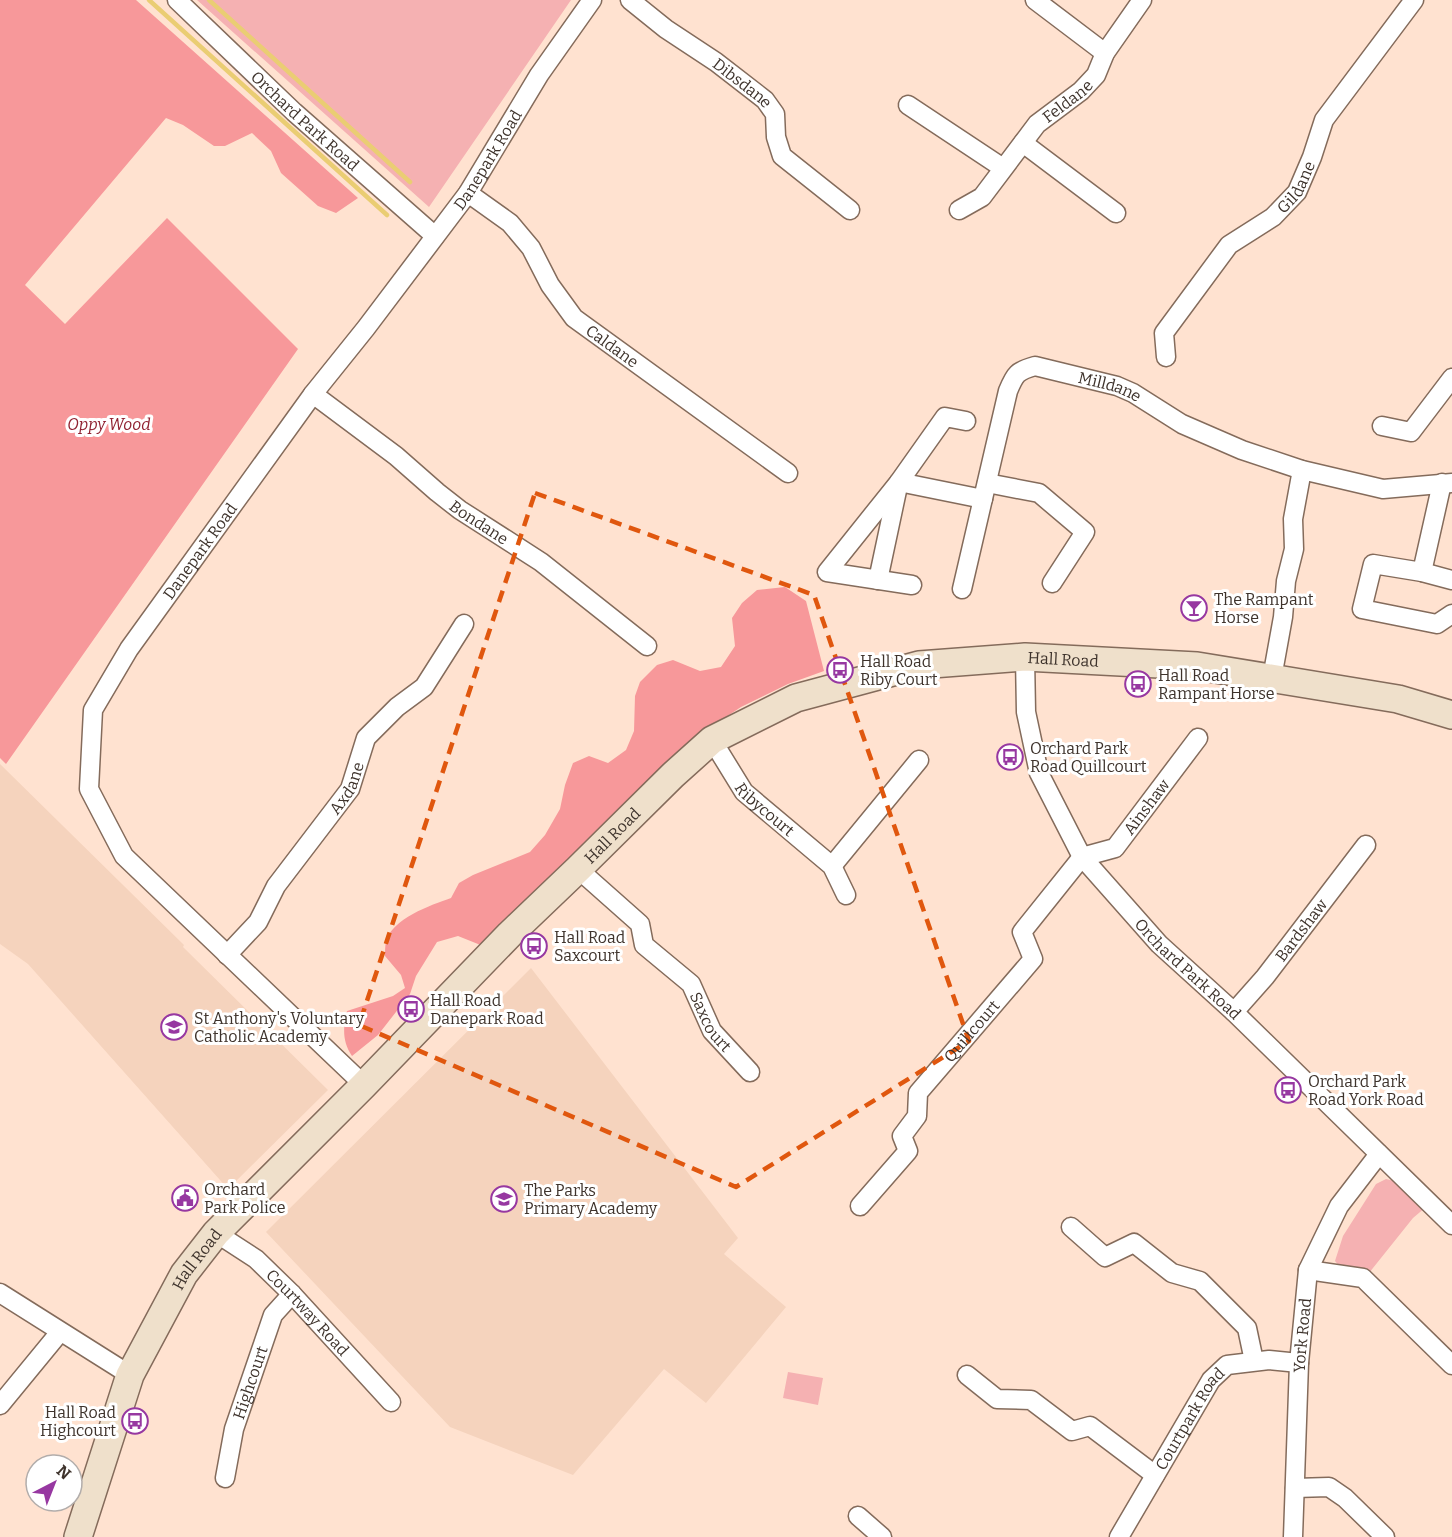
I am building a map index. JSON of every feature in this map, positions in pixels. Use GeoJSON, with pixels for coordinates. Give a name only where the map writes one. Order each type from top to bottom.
{"type":"FeatureCollection","features":[{"type":"Feature","properties":{"kind":"street","name":"Orchard Park Road"},"geometry":{"type":"LineString","coordinates":[[177,0],[294,112],[435,236]]}},
{"type":"Feature","properties":{"kind":"street","name":"Danepark Road"},"geometry":{"type":"LineString","coordinates":[[364,1085],[124,856],[89,789],[93,710],[129,649],[313,394],[468,194],[539,75],[592,0]]}},
{"type":"Feature","properties":{"kind":"street","name":"Dibsdane"},"geometry":{"type":"LineString","coordinates":[[630,0],[666,29],[716,62],[765,100],[775,114],[776,137],[782,156],[850,210]]}},
{"type":"Feature","properties":{"kind":"street"},"geometry":{"type":"LineString","coordinates":[[1035,0],[1105,53]]}},
{"type":"Feature","properties":{"kind":"street","name":"Feldane"},"geometry":{"type":"LineString","coordinates":[[959,210],[982,197],[1036,124],[1081,91],[1096,75],[1105,53],[1142,0]]}},
{"type":"Feature","properties":{"kind":"street","name":"Gildane"},"geometry":{"type":"LineString","coordinates":[[1166,357],[1164,333],[1229,244],[1273,218],[1297,192],[1324,120],[1414,0]]}},
{"type":"Feature","properties":{"kind":"street"},"geometry":{"type":"LineString","coordinates":[[908,105],[1003,168]]}},
{"type":"Feature","properties":{"kind":"street"},"geometry":{"type":"LineString","coordinates":[[1023,143],[1116,213]]}},
{"type":"Feature","properties":{"kind":"street","name":"Caldane"},"geometry":{"type":"LineString","coordinates":[[468,194],[510,223],[531,248],[550,285],[574,318],[788,473]]}},
{"type":"Feature","properties":{"kind":"street","name":"Milldane"},"geometry":{"type":"LineString","coordinates":[[962,589],[1008,391],[1014,376],[1035,366],[1117,386],[1133,393],[1182,424],[1242,450],[1302,470],[1383,489],[1447,483],[1422,572]]}},
{"type":"Feature","properties":{"kind":"street"},"geometry":{"type":"LineString","coordinates":[[1382,426],[1411,432],[1452,378]]}},
{"type":"Feature","properties":{"kind":"street","name":"Bondane"},"geometry":{"type":"LineString","coordinates":[[313,394],[396,456],[460,510],[541,562],[647,645]]}},
{"type":"Feature","properties":{"kind":"street"},"geometry":{"type":"LineString","coordinates":[[912,585],[827,572],[899,482],[945,417],[966,422]]}},
{"type":"Feature","properties":{"kind":"street"},"geometry":{"type":"LineString","coordinates":[[1272,678],[1283,617],[1286,581],[1294,549],[1293,519],[1302,470]]}},
{"type":"Feature","properties":{"kind":"street"},"geometry":{"type":"LineString","coordinates":[[899,482],[985,491],[1039,493],[1085,532],[1052,583]]}},
{"type":"Feature","properties":{"kind":"street"},"geometry":{"type":"LineString","coordinates":[[878,580],[899,482]]}},
{"type":"Feature","properties":{"kind":"street"},"geometry":{"type":"LineString","coordinates":[[1452,580],[1422,572],[1373,564],[1362,609],[1437,624],[1452,614]]}},
{"type":"Feature","properties":{"kind":"street","name":"Axdane"},"geometry":{"type":"LineString","coordinates":[[227,955],[258,922],[276,886],[350,789],[366,738],[397,707],[424,687],[464,624]]}},
{"type":"Feature","properties":{"kind":"street","name":"Orchard Park Road"},"geometry":{"type":"LineString","coordinates":[[1025,657],[1026,712],[1039,773],[1082,857],[1159,944],[1234,1012],[1379,1154],[1449,1215]]}},
{"type":"Feature","properties":{"kind":"street","name":"Hall Road"},"geometry":{"type":"LineString","coordinates":[[78,1537],[130,1375],[184,1274],[216,1233],[510,934],[712,740],[796,698],[919,665],[1025,657],[1197,666],[1398,699],[1452,715]]}},
{"type":"Feature","properties":{"kind":"street","name":"Ainshaw"},"geometry":{"type":"LineString","coordinates":[[1082,857],[1115,848],[1198,738]]}},
{"type":"Feature","properties":{"kind":"street","name":"Ribycourt"},"geometry":{"type":"LineString","coordinates":[[712,740],[744,792],[832,866],[846,895]]}},
{"type":"Feature","properties":{"kind":"street"},"geometry":{"type":"LineString","coordinates":[[832,866],[919,760]]}},
{"type":"Feature","properties":{"kind":"street","name":"Bardshaw"},"geometry":{"type":"LineString","coordinates":[[1234,1012],[1265,977],[1366,845]]}},
{"type":"Feature","properties":{"kind":"street","name":"Quillcourt"},"geometry":{"type":"LineString","coordinates":[[860,1206],[908,1151],[902,1136],[917,1116],[918,1093],[1033,959],[1022,932],[1082,857]]}},
{"type":"Feature","properties":{"kind":"street","name":"Saxcourt"},"geometry":{"type":"LineString","coordinates":[[578,869],[640,924],[644,945],[691,984],[712,1031],[750,1072]]}},
{"type":"Feature","properties":{"kind":"street","name":"York Road"},"geometry":{"type":"LineString","coordinates":[[1293,1537],[1299,1363],[1308,1270],[1339,1206],[1379,1154]]}},
{"type":"Feature","properties":{"kind":"street"},"geometry":{"type":"LineString","coordinates":[[1071,1227],[1105,1257],[1134,1243],[1172,1273],[1200,1281],[1247,1328],[1254,1360]]}},
{"type":"Feature","properties":{"kind":"street","name":"Courtway Road"},"geometry":{"type":"LineString","coordinates":[[216,1233],[256,1259],[292,1294],[391,1402]]}},
{"type":"Feature","properties":{"kind":"street"},"geometry":{"type":"LineString","coordinates":[[1308,1270],[1363,1278],[1452,1365]]}},
{"type":"Feature","properties":{"kind":"street"},"geometry":{"type":"LineString","coordinates":[[0,1293],[130,1375]]}},
{"type":"Feature","properties":{"kind":"street","name":"Highcourt"},"geometry":{"type":"LineString","coordinates":[[225,1478],[234,1429],[273,1315],[292,1294]]}},
{"type":"Feature","properties":{"kind":"street"},"geometry":{"type":"LineString","coordinates":[[0,1406],[60,1332]]}},
{"type":"Feature","properties":{"kind":"street","name":"Courtpark Road"},"geometry":{"type":"LineString","coordinates":[[1119,1537],[1211,1380],[1227,1365],[1254,1360],[1299,1363]]}},
{"type":"Feature","properties":{"kind":"street"},"geometry":{"type":"LineString","coordinates":[[966,1375],[997,1399],[1031,1400],[1072,1431],[1090,1426],[1155,1475]]}},
{"type":"Feature","properties":{"kind":"street"},"geometry":{"type":"LineString","coordinates":[[1295,1488],[1329,1487],[1345,1498],[1385,1537]]}},
{"type":"Feature","properties":{"kind":"street"},"geometry":{"type":"LineString","coordinates":[[858,1516],[882,1537]]}},
{"type":"Feature","properties":{"kind":"highlighted area"},"geometry":{"type":"Polygon","coordinates":[[[535,493],[814,595],[969,1041],[736,1187],[359,1025],[535,493]]]}},
{"type":"Feature","properties":{"kind":"shaded area"},"geometry":{"type":"Polygon","coordinates":[[[197,0],[571,0],[429,207],[197,0]]]}},
{"type":"Feature","properties":{"kind":"shaded area","name":"St Anthony's Voluntary Catholic Academy"},"geometry":{"type":"Polygon","coordinates":[[[0,764],[328,1090],[228,1189],[28,964],[0,944],[0,764]]]}},
{"type":"Feature","properties":{"kind":"shaded area","name":"The Parks Primary Academy"},"geometry":{"type":"Polygon","coordinates":[[[531,968],[738,1238],[724,1254],[786,1307],[706,1403],[664,1369],[573,1475],[450,1427],[266,1232],[531,968]]]}},
{"type":"Feature","properties":{"kind":"shaded area"},"geometry":{"type":"Polygon","coordinates":[[[1386,1179],[1399,1182],[1426,1207],[1413,1218],[1369,1273],[1341,1268],[1335,1261],[1343,1236],[1376,1184],[1386,1179]]]}},
{"type":"Feature","properties":{"kind":"shaded area"},"geometry":{"type":"Polygon","coordinates":[[[788,1372],[823,1378],[818,1405],[783,1398],[788,1372]]]}},
{"type":"Feature","properties":{"kind":"green space","name":"Oppy Wood"},"geometry":{"type":"Polygon","coordinates":[[[0,0],[136,0],[358,198],[336,213],[318,206],[281,173],[271,151],[252,133],[225,146],[214,146],[183,125],[166,118],[25,285],[65,324],[167,218],[298,349],[6,764],[0,758],[0,0]]]}},
{"type":"Feature","properties":{"kind":"green space"},"geometry":{"type":"Polygon","coordinates":[[[785,587],[806,601],[824,671],[788,684],[741,707],[687,743],[483,946],[458,936],[437,942],[416,976],[410,994],[378,1035],[352,1056],[346,1045],[344,1034],[347,1011],[393,996],[405,988],[401,975],[385,956],[386,942],[395,926],[413,914],[451,898],[459,883],[473,875],[530,852],[545,835],[560,809],[573,763],[589,756],[608,763],[626,750],[634,731],[635,696],[640,682],[657,665],[673,660],[700,671],[721,667],[735,646],[732,618],[742,603],[757,590],[785,587]]]}},
{"type":"Feature","properties":{"kind":"waterway"},"geometry":{"type":"LineString","coordinates":[[149,0],[387,215]]}},
{"type":"Feature","properties":{"kind":"waterway"},"geometry":{"type":"LineString","coordinates":[[209,0],[410,182]]}},
{"type":"Feature","properties":{"kind":"place","name":"The Rampant Horse"},"geometry":{"type":"Point","coordinates":[1194,608]}},
{"type":"Feature","properties":{"kind":"place","name":"Hall Road Riby Court"},"geometry":{"type":"Point","coordinates":[840,670]}},
{"type":"Feature","properties":{"kind":"place","name":"Hall Road Rampant Horse"},"geometry":{"type":"Point","coordinates":[1138,684]}},
{"type":"Feature","properties":{"kind":"place","name":"Orchard Park Road Quillcourt"},"geometry":{"type":"Point","coordinates":[1010,757]}},
{"type":"Feature","properties":{"kind":"place","name":"Hall Road Saxcourt"},"geometry":{"type":"Point","coordinates":[534,946]}},
{"type":"Feature","properties":{"kind":"place","name":"Hall Road Danepark Road"},"geometry":{"type":"Point","coordinates":[411,1009]}},
{"type":"Feature","properties":{"kind":"place","name":"St Anthony's Voluntary Catholic Academy"},"geometry":{"type":"Point","coordinates":[174,1027]}},
{"type":"Feature","properties":{"kind":"place","name":"Orchard Park Road York Road"},"geometry":{"type":"Point","coordinates":[1288,1090]}},
{"type":"Feature","properties":{"kind":"place","name":"Orchard Park Police"},"geometry":{"type":"Point","coordinates":[185,1198]}},
{"type":"Feature","properties":{"kind":"place","name":"The Parks Primary Academy"},"geometry":{"type":"Point","coordinates":[504,1199]}},
{"type":"Feature","properties":{"kind":"place","name":"Hall Road Highcourt"},"geometry":{"type":"Point","coordinates":[135,1421]}}]}
